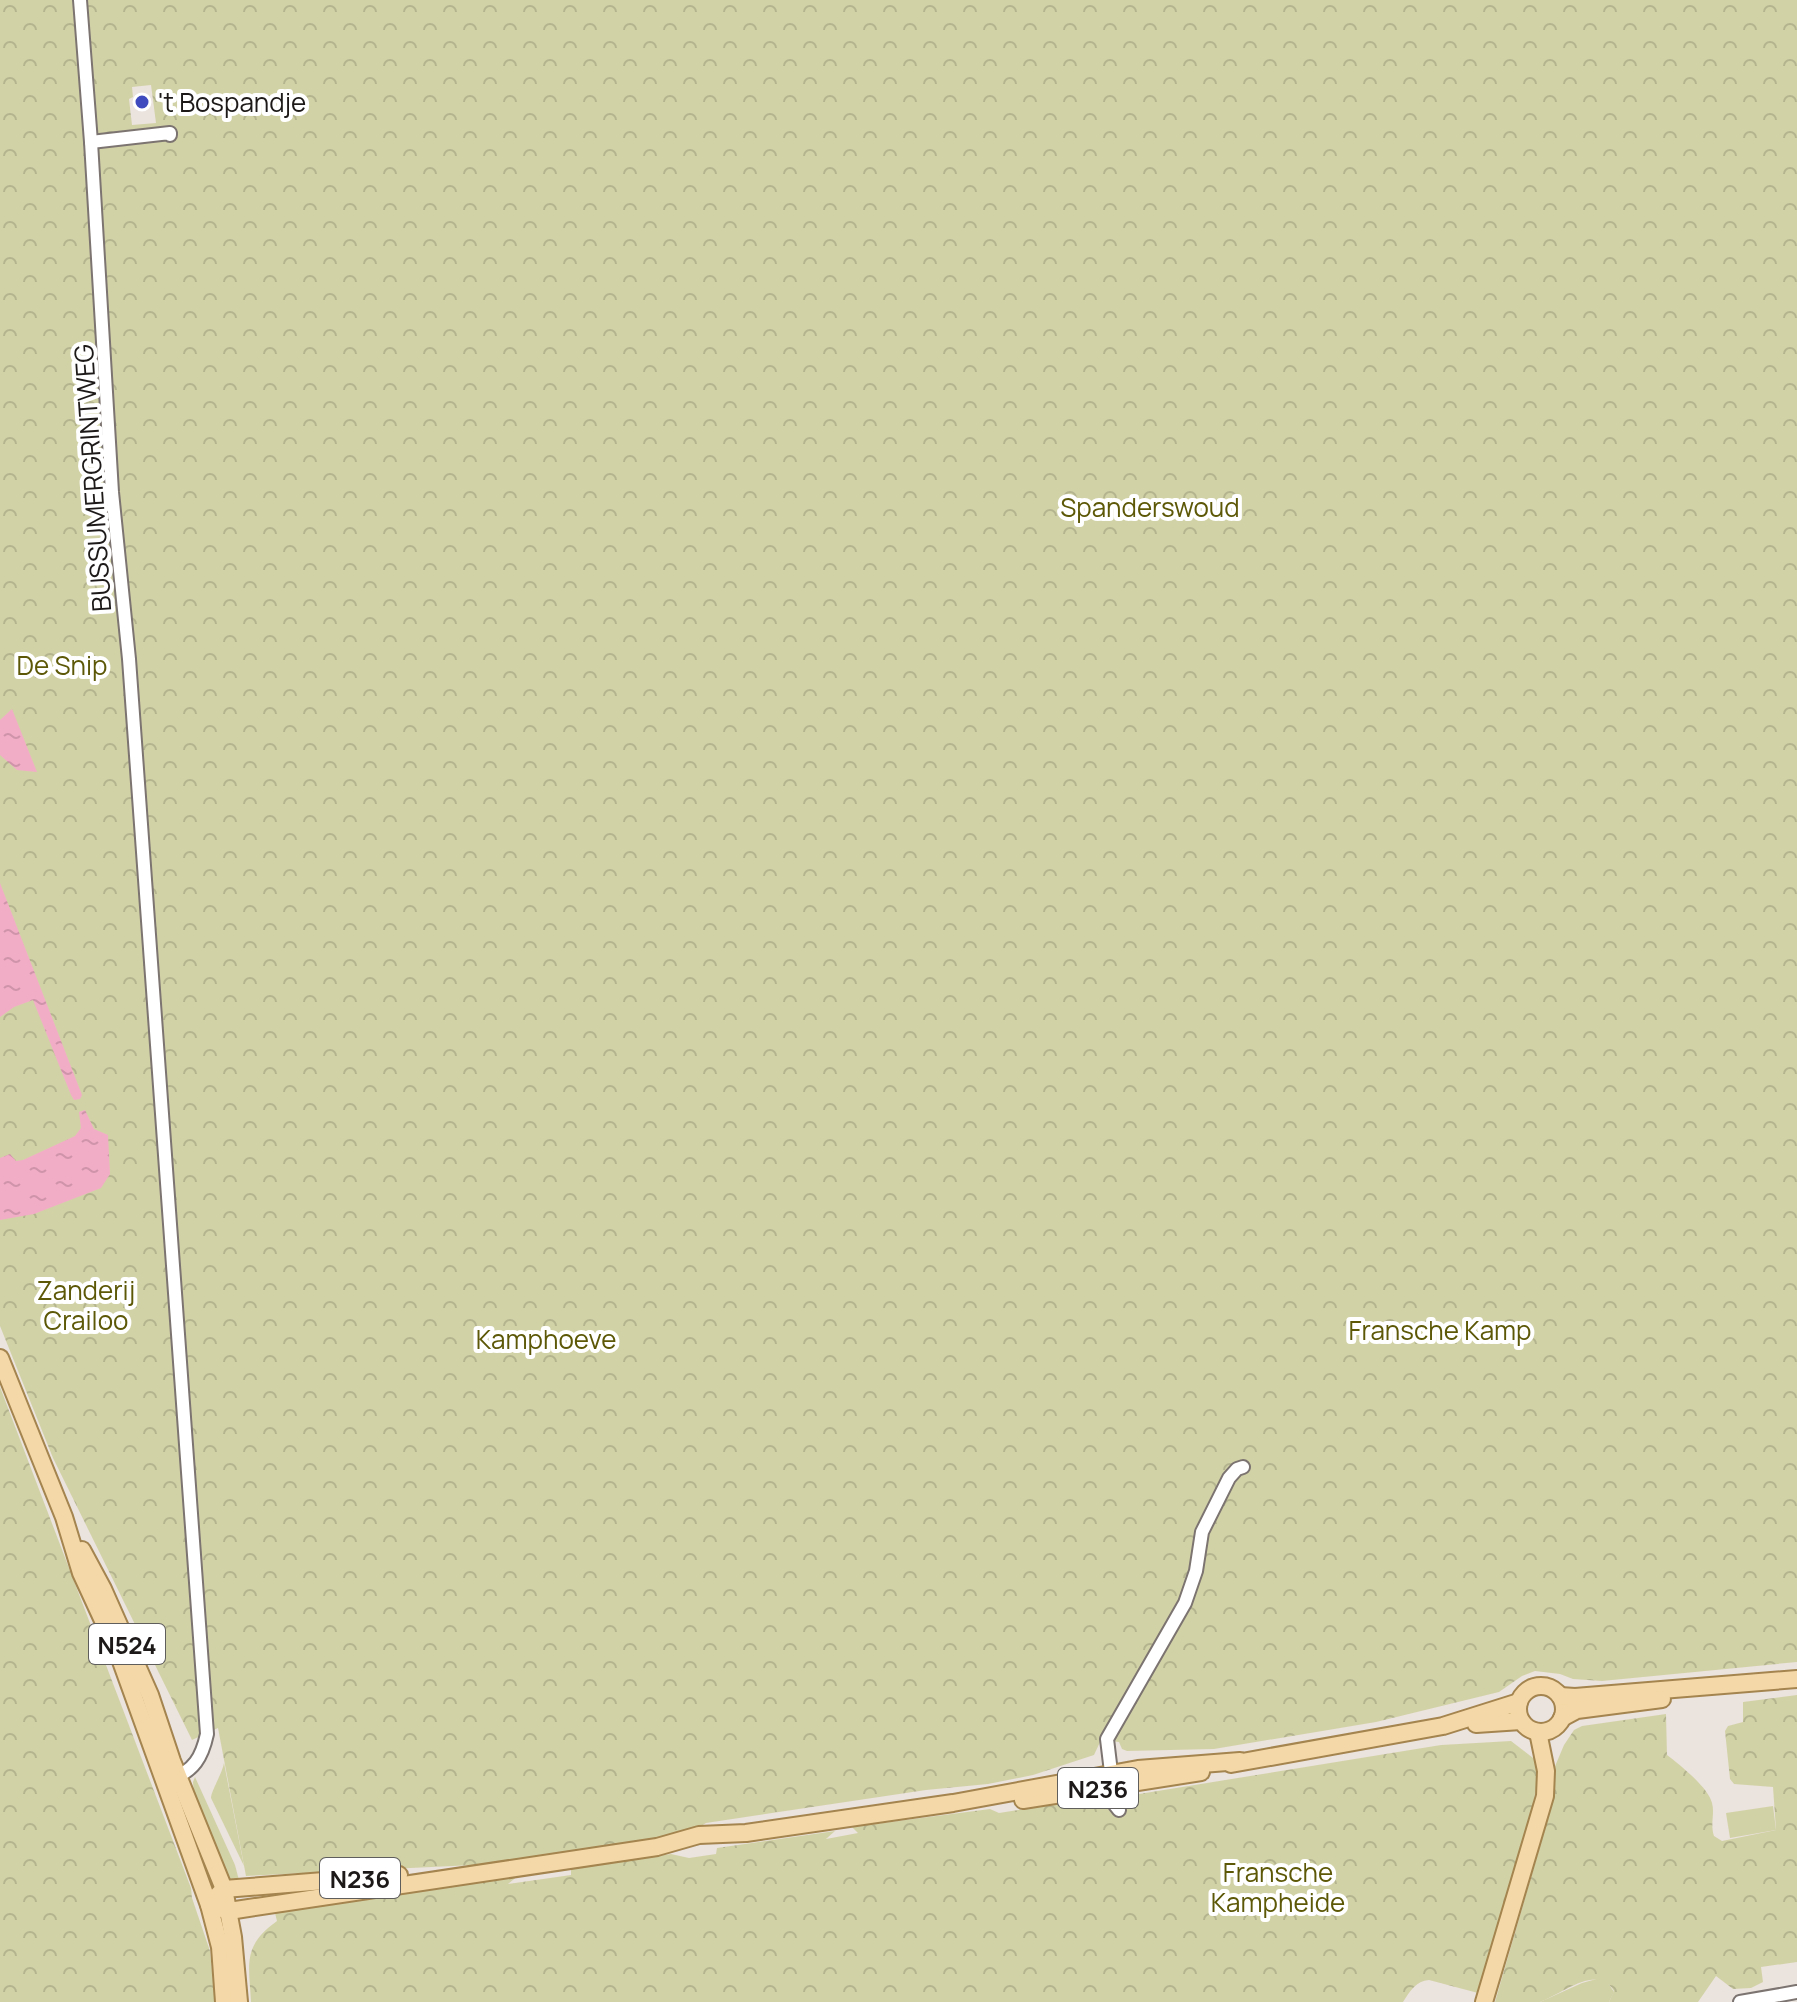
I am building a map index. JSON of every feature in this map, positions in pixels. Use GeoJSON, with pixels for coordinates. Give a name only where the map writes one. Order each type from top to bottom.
{"type":"FeatureCollection","features":[{"type":"Feature","properties":{"kind":"main road","name":"N524"},"geometry":{"type":"LineString","coordinates":[[0,1358],[64,1517],[81,1573],[171,1779],[224,1889]]}},
{"type":"Feature","properties":{"kind":"main road","name":"N236"},"geometry":{"type":"LineString","coordinates":[[1443,1726],[1519,1702],[1524,1692],[1537,1685],[1551,1688],[1560,1696],[1575,1697],[1797,1679]]}},
{"type":"Feature","properties":{"kind":"main road","name":"N236"},"geometry":{"type":"LineString","coordinates":[[1551,1726],[1577,1710],[1741,1689],[1770,1682]]}},
{"type":"Feature","properties":{"kind":"main road"},"geometry":{"type":"LineString","coordinates":[[1484,2002],[1545,1796],[1551,1726],[1564,1704],[1560,1696]]}},
{"type":"Feature","properties":{"kind":"main road"},"geometry":{"type":"LineString","coordinates":[[1519,1702],[1521,1721],[1531,1730],[1551,1726]]}},
{"type":"Feature","properties":{"kind":"main road","name":"N236"},"geometry":{"type":"LineString","coordinates":[[209,1905],[229,1911],[657,1847],[699,1835],[746,1833],[953,1803],[1004,1803],[1112,1780],[1165,1779],[1240,1761],[1443,1726],[1521,1721]]}},
{"type":"Feature","properties":{"kind":"main road","name":"N524"},"geometry":{"type":"LineString","coordinates":[[171,1779],[209,1905]]}},
{"type":"Feature","properties":{"kind":"main road","name":"N236"},"geometry":{"type":"LineString","coordinates":[[224,1889],[496,1870]]}},
{"type":"Feature","properties":{"kind":"main road"},"geometry":{"type":"LineString","coordinates":[[224,1889],[209,1905],[220,1947],[224,2002]]}},
{"type":"Feature","properties":{"kind":"main road"},"geometry":{"type":"LineString","coordinates":[[224,1889],[236,1958],[239,2002]]}},
{"type":"Feature","properties":{"kind":"street","name":"BUSSUMERGRINTWEG"},"geometry":{"type":"LineString","coordinates":[[80,0],[112,492],[129,659],[207,1734],[202,1756],[195,1765],[171,1779]]}},
{"type":"Feature","properties":{"kind":"street"},"geometry":{"type":"LineString","coordinates":[[91,142],[170,135]]}},
{"type":"Feature","properties":{"kind":"street"},"geometry":{"type":"LineString","coordinates":[[1119,1810],[1115,1805],[1107,1739],[1185,1603],[1196,1571],[1202,1532],[1229,1478],[1243,1467]]}},
{"type":"Feature","properties":{"kind":"street"},"geometry":{"type":"LineString","coordinates":[[1740,2002],[1797,1992]]}},
{"type":"Feature","properties":{"kind":"green space"},"geometry":{"type":"Polygon","coordinates":[[[0,0],[1797,0],[1797,1662],[1602,1681],[1535,1671],[1499,1692],[1376,1722],[1214,1749],[1127,1751],[1122,1749],[1119,1742],[1101,1740],[1094,1755],[1033,1775],[706,1823],[693,1831],[515,1863],[246,1876],[218,1728],[192,1740],[53,1458],[0,1326],[0,0]],[[151,85],[132,87],[133,97],[129,99],[132,125],[156,123],[151,85]]]}},
{"type":"Feature","properties":{"kind":"green space","name":"Zanderij Crailoo"},"geometry":{"type":"Polygon","coordinates":[[[0,1387],[191,1888],[210,1951],[215,2002],[0,2002],[0,1387]]]}},
{"type":"Feature","properties":{"kind":"green space"},"geometry":{"type":"Polygon","coordinates":[[[1797,1695],[1797,1962],[1761,1967],[1763,1982],[1751,1988],[1733,1989],[1716,1976],[1698,2002],[1609,2002],[1614,1991],[1607,1983],[1589,1980],[1540,2002],[1495,2002],[1547,1822],[1553,1771],[1574,1730],[1582,1726],[1666,1714],[1667,1755],[1705,1790],[1713,1807],[1714,1836],[1722,1841],[1776,1830],[1773,1787],[1734,1784],[1730,1779],[1725,1731],[1728,1726],[1743,1722],[1743,1702],[1797,1695]]]}},
{"type":"Feature","properties":{"kind":"green space","name":"Fransche Kampheide"},"geometry":{"type":"Polygon","coordinates":[[[1511,1741],[1537,1761],[1536,1790],[1519,1867],[1478,1993],[1429,1980],[1417,1984],[1403,2002],[251,2002],[250,1957],[258,1939],[277,1921],[274,1909],[519,1875],[508,1884],[571,1875],[571,1869],[671,1854],[689,1858],[716,1854],[717,1848],[835,1831],[826,1839],[858,1833],[852,1827],[990,1809],[999,1813],[1089,1799],[1101,1800],[1106,1805],[1120,1803],[1133,1795],[1441,1745],[1511,1741]]]}},
{"type":"Feature","properties":{"kind":"green space"},"geometry":{"type":"Polygon","coordinates":[[[224,1763],[244,1866],[211,1798],[224,1763]]]}},
{"type":"Feature","properties":{"kind":"green space"},"geometry":{"type":"Polygon","coordinates":[[[195,1777],[235,1865],[240,1884],[226,1878],[194,1796],[195,1777]]]}},
{"type":"Feature","properties":{"kind":"green space"},"geometry":{"type":"Polygon","coordinates":[[[1773,1806],[1776,1830],[1730,1838],[1726,1813],[1773,1806]]]}},
{"type":"Feature","properties":{"kind":"green space"},"geometry":{"type":"Polygon","coordinates":[[[1600,1978],[1606,1980],[1614,1992],[1609,2002],[1540,2002],[1582,1983],[1600,1978]]]}},
{"type":"Feature","properties":{"kind":"water"},"geometry":{"type":"Polygon","coordinates":[[[12,709],[37,772],[17,770],[0,755],[0,720],[12,709]]]}},
{"type":"Feature","properties":{"kind":"water"},"geometry":{"type":"Polygon","coordinates":[[[0,883],[82,1095],[80,1099],[74,1100],[71,1095],[33,1000],[14,1007],[0,1017],[0,883]]]}},
{"type":"Feature","properties":{"kind":"water"},"geometry":{"type":"Polygon","coordinates":[[[85,1110],[94,1129],[108,1135],[110,1174],[101,1188],[34,1214],[0,1220],[0,1158],[10,1154],[16,1161],[23,1160],[75,1136],[81,1128],[79,1112],[85,1110]]]}},
{"type":"Feature","properties":{"kind":"place","name":"'t Bospandje"},"geometry":{"type":"Point","coordinates":[142,102]}},
{"type":"Feature","properties":{"kind":"park label","name":"Spanderswoud"},"geometry":{"type":"Point","coordinates":[1150,507]}},
{"type":"Feature","properties":{"kind":"park label","name":"De Snip"},"geometry":{"type":"Point","coordinates":[62,665]}},
{"type":"Feature","properties":{"kind":"park label","name":"Fransche Kamp"},"geometry":{"type":"Point","coordinates":[1440,1330]}},
{"type":"Feature","properties":{"kind":"park label","name":"Kamphoeve"},"geometry":{"type":"Point","coordinates":[546,1339]}}]}
